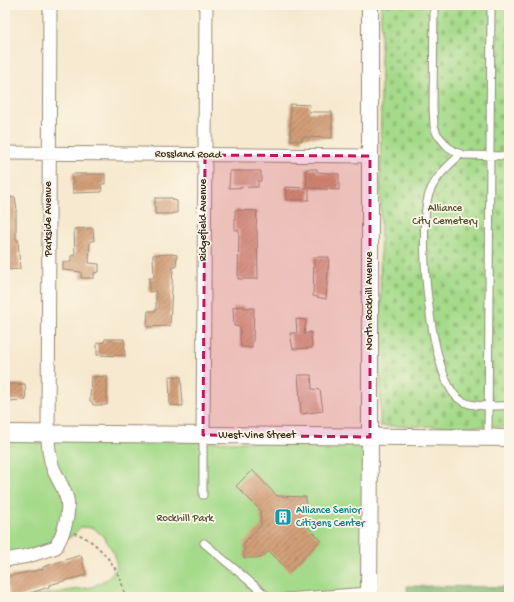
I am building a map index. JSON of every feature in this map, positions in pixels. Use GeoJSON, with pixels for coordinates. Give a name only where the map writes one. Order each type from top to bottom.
{"type":"FeatureCollection","features":[{"type":"Feature","properties":{"kind":"street","name":"Parkside Avenue"},"geometry":{"type":"LineString","coordinates":[[5,560],[28,556],[56,547],[63,530],[66,516],[67,499],[53,468],[49,452],[48,434],[50,5]]}},
{"type":"Feature","properties":{"kind":"street","name":"Ridgefield Avenue"},"geometry":{"type":"LineString","coordinates":[[203,435],[206,5]]}},
{"type":"Feature","properties":{"kind":"street","name":"North Rockhill Avenue"},"geometry":{"type":"LineString","coordinates":[[369,594],[370,5]]}},
{"type":"Feature","properties":{"kind":"street","name":"Rossland Road"},"geometry":{"type":"LineString","coordinates":[[5,153],[370,156]]}},
{"type":"Feature","properties":{"kind":"street","name":"West Vine Street"},"geometry":{"type":"LineString","coordinates":[[5,433],[509,438]]}},
{"type":"Feature","properties":{"kind":"lane"},"geometry":{"type":"LineString","coordinates":[[434,5],[434,126],[442,141],[452,150],[461,154],[509,156]]}},
{"type":"Feature","properties":{"kind":"lane"},"geometry":{"type":"LineString","coordinates":[[488,438],[487,405],[491,5]]}},
{"type":"Feature","properties":{"kind":"lane"},"geometry":{"type":"LineString","coordinates":[[461,154],[437,177],[432,186],[426,206],[424,229],[428,307],[441,364],[450,388],[457,398],[474,405],[509,406]]}},
{"type":"Feature","properties":{"kind":"lane"},"geometry":{"type":"LineString","coordinates":[[203,435],[203,494]]}},
{"type":"Feature","properties":{"kind":"lane"},"geometry":{"type":"LineString","coordinates":[[204,543],[268,597]]}},
{"type":"Feature","properties":{"kind":"lane"},"geometry":{"type":"LineString","coordinates":[[286,597],[369,594]]}},
{"type":"Feature","properties":{"kind":"path"},"geometry":{"type":"LineString","coordinates":[[63,530],[81,535],[102,551],[119,576],[126,597]]}},
{"type":"Feature","properties":{"kind":"highlighted area"},"geometry":{"type":"Polygon","coordinates":[[[205,155],[370,156],[370,437],[203,435],[205,155]]]}},
{"type":"Feature","properties":{"kind":"green space","name":"Alliance City Cemetery"},"geometry":{"type":"Polygon","coordinates":[[[381,5],[509,5],[509,427],[380,426],[381,5]]]}},
{"type":"Feature","properties":{"kind":"green space","name":"Rockhill Park"},"geometry":{"type":"Polygon","coordinates":[[[5,440],[367,443],[365,597],[28,597],[92,587],[107,579],[117,568],[115,555],[105,538],[94,528],[81,527],[72,536],[56,544],[5,558],[5,440]]]}},
{"type":"Feature","properties":{"kind":"green space"},"geometry":{"type":"Polygon","coordinates":[[[407,586],[509,587],[509,597],[408,597],[407,586]]]}},
{"type":"Feature","properties":{"kind":"building"},"geometry":{"type":"Polygon","coordinates":[[[290,104],[310,105],[309,112],[332,112],[332,138],[302,137],[302,141],[291,140],[290,104]]]}},
{"type":"Feature","properties":{"kind":"building"},"geometry":{"type":"Polygon","coordinates":[[[306,169],[317,169],[317,172],[339,174],[339,190],[309,188],[309,200],[286,200],[285,187],[307,188],[306,169]]]}},
{"type":"Feature","properties":{"kind":"building"},"geometry":{"type":"Polygon","coordinates":[[[230,171],[261,171],[261,181],[258,181],[258,187],[229,188],[230,171]]]}},
{"type":"Feature","properties":{"kind":"building"},"geometry":{"type":"Polygon","coordinates":[[[72,174],[105,174],[105,184],[101,184],[102,192],[73,193],[72,174]]]}},
{"type":"Feature","properties":{"kind":"building"},"geometry":{"type":"Polygon","coordinates":[[[15,197],[17,210],[16,239],[18,240],[20,269],[5,270],[5,198],[15,197]]]}},
{"type":"Feature","properties":{"kind":"building"},"geometry":{"type":"Polygon","coordinates":[[[155,198],[172,198],[173,200],[177,201],[177,213],[155,214],[155,198]]]}},
{"type":"Feature","properties":{"kind":"building"},"geometry":{"type":"Polygon","coordinates":[[[235,210],[257,211],[256,229],[258,279],[238,279],[239,230],[235,230],[235,210]]]}},
{"type":"Feature","properties":{"kind":"building"},"geometry":{"type":"Polygon","coordinates":[[[93,228],[94,241],[90,241],[89,263],[99,264],[99,272],[94,273],[94,278],[81,278],[81,272],[63,270],[63,262],[71,262],[71,256],[75,255],[74,229],[93,228]]]}},
{"type":"Feature","properties":{"kind":"building"},"geometry":{"type":"Polygon","coordinates":[[[153,255],[177,255],[176,267],[173,267],[170,326],[147,327],[148,311],[156,311],[156,291],[149,292],[149,278],[154,278],[153,255]]]}},
{"type":"Feature","properties":{"kind":"building"},"geometry":{"type":"Polygon","coordinates":[[[314,257],[329,257],[326,299],[313,296],[314,257]]]}},
{"type":"Feature","properties":{"kind":"building"},"geometry":{"type":"Polygon","coordinates":[[[244,306],[244,308],[254,308],[252,348],[241,347],[240,327],[234,326],[233,307],[244,306]]]}},
{"type":"Feature","properties":{"kind":"building"},"geometry":{"type":"Polygon","coordinates":[[[296,319],[306,320],[304,334],[311,332],[312,348],[293,349],[290,333],[297,333],[296,319]]]}},
{"type":"Feature","properties":{"kind":"building"},"geometry":{"type":"Polygon","coordinates":[[[105,339],[124,339],[125,356],[97,355],[97,343],[104,342],[105,339]]]}},
{"type":"Feature","properties":{"kind":"building"},"geometry":{"type":"Polygon","coordinates":[[[298,375],[311,375],[312,389],[320,390],[323,411],[301,414],[298,375]]]}},
{"type":"Feature","properties":{"kind":"building"},"geometry":{"type":"Polygon","coordinates":[[[107,376],[107,405],[93,405],[90,401],[91,377],[107,376]]]}},
{"type":"Feature","properties":{"kind":"building"},"geometry":{"type":"Polygon","coordinates":[[[169,376],[181,377],[183,406],[170,405],[169,376]]]}},
{"type":"Feature","properties":{"kind":"building"},"geometry":{"type":"Polygon","coordinates":[[[8,384],[25,384],[26,400],[8,401],[8,384]]]}},
{"type":"Feature","properties":{"kind":"building","name":"Alliance Senior Citizens Center"},"geometry":{"type":"Polygon","coordinates":[[[252,470],[277,496],[306,497],[305,524],[321,540],[290,572],[269,551],[261,558],[244,558],[244,543],[261,526],[260,510],[236,486],[252,470]]]}},
{"type":"Feature","properties":{"kind":"building"},"geometry":{"type":"Polygon","coordinates":[[[81,555],[86,575],[49,585],[49,587],[19,597],[10,597],[5,577],[43,569],[43,567],[81,555]]]}},
{"type":"Feature","properties":{"kind":"place","name":"Alliance Senior Citizens Center"},"geometry":{"type":"Point","coordinates":[283,517]}}]}
